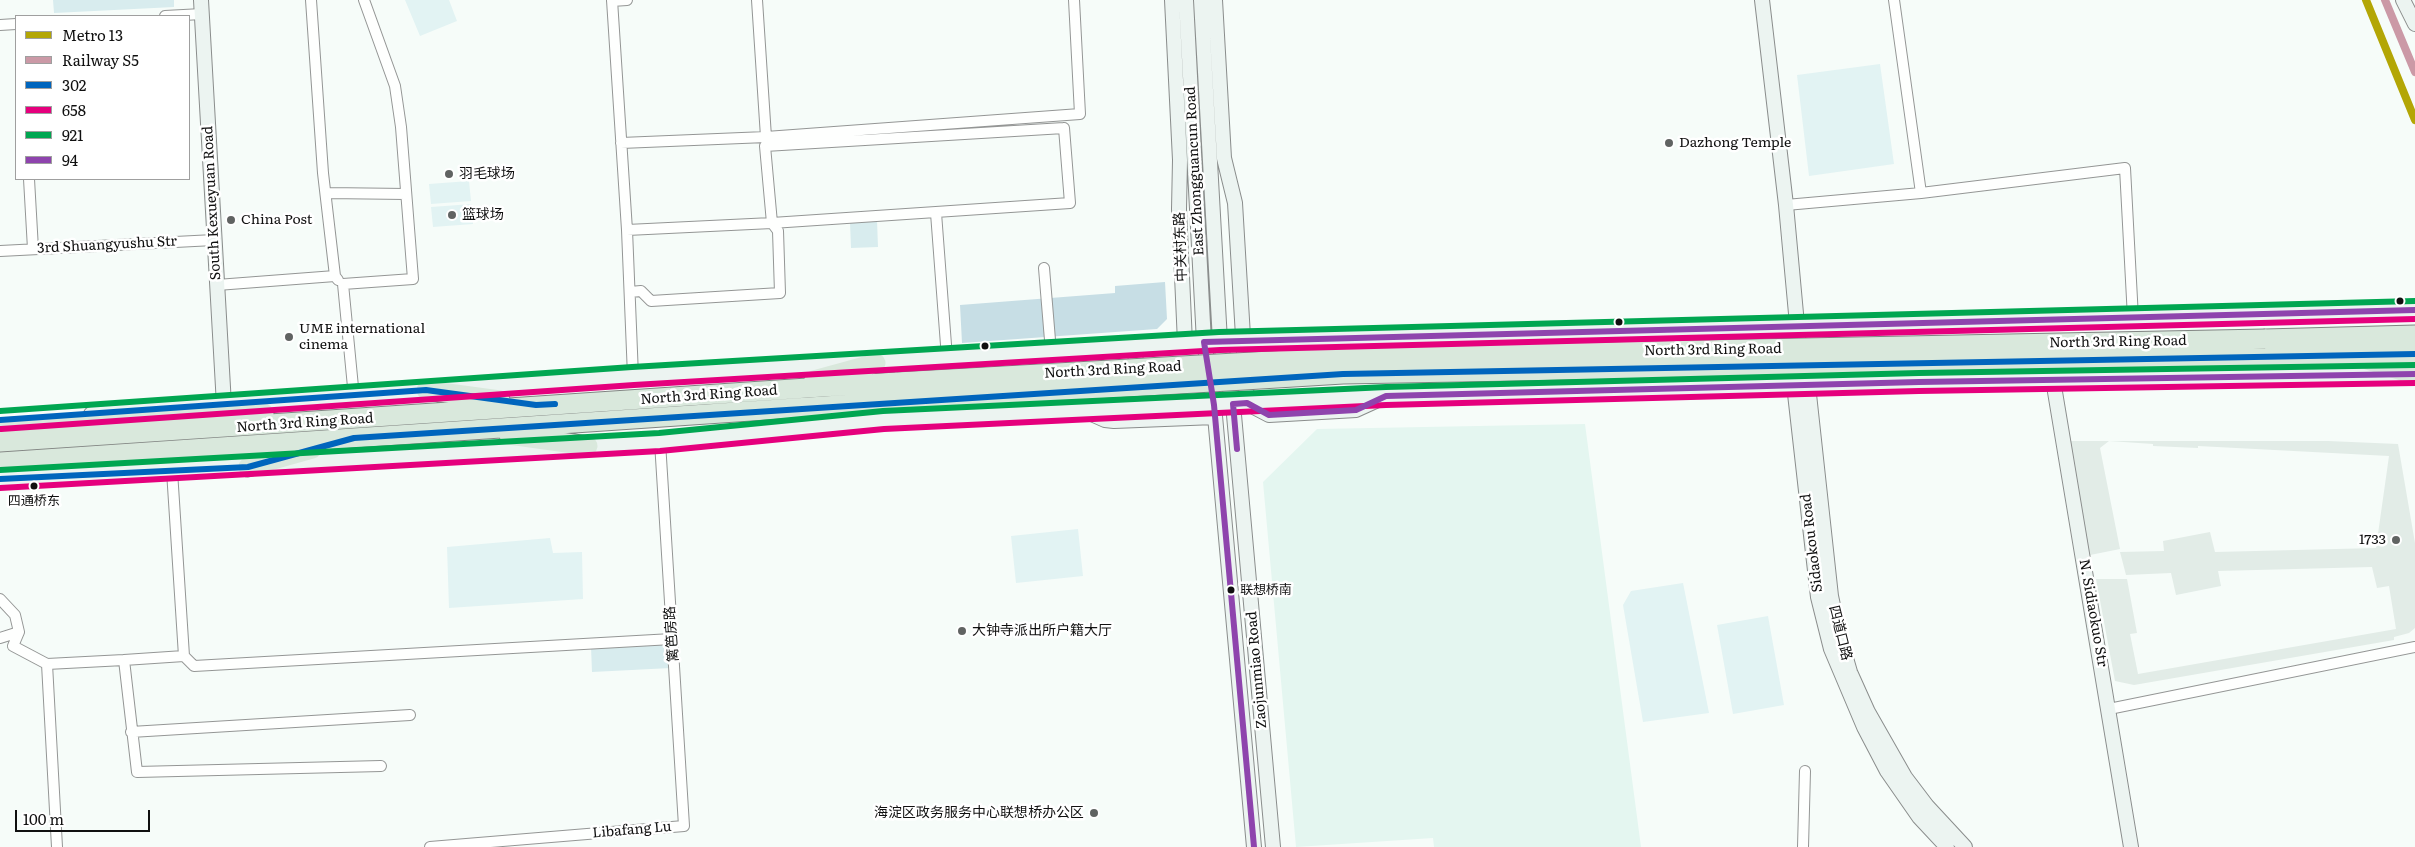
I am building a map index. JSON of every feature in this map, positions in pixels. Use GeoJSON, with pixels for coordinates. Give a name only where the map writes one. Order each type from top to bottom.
{"type":"FeatureCollection","features":[{"type":"Feature","properties":{"kind":"highway","name":"North 3rd Ring Road"},"geometry":{"type":"LineString","coordinates":[[0,442],[352,429],[471,430],[898,401],[1343,374],[2265,348],[2415,335]]}},
{"type":"Feature","properties":{"kind":"highway","name":"North 3rd Ring Road"},"geometry":{"type":"LineString","coordinates":[[0,462],[85,457],[352,429],[536,405],[897,382],[1342,358],[2265,348],[2352,356],[2415,354]]}},
{"type":"Feature","properties":{"kind":"highway"},"geometry":{"type":"LineString","coordinates":[[2352,356],[2413,374]]}},
{"type":"Feature","properties":{"kind":"highway"},"geometry":{"type":"LineString","coordinates":[[774,391],[876,363]]}},
{"type":"Feature","properties":{"kind":"highway"},"geometry":{"type":"LineString","coordinates":[[426,390],[536,405]]}},
{"type":"Feature","properties":{"kind":"highway"},"geometry":{"type":"LineString","coordinates":[[0,428],[258,413],[352,429]]}},
{"type":"Feature","properties":{"kind":"highway"},"geometry":{"type":"LineString","coordinates":[[248,467],[352,429]]}},
{"type":"Feature","properties":{"kind":"highway"},"geometry":{"type":"LineString","coordinates":[[471,430],[588,446]]}},
{"type":"Feature","properties":{"kind":"street","name":"South Kexueyuan Road"},"geometry":{"type":"LineString","coordinates":[[201,0],[224,406]]}},
{"type":"Feature","properties":{"kind":"street"},"geometry":{"type":"LineString","coordinates":[[311,0],[324,173],[335,276],[343,284],[353,387]]}},
{"type":"Feature","properties":{"kind":"street"},"geometry":{"type":"LineString","coordinates":[[343,284],[413,279],[395,86],[364,0]]}},
{"type":"Feature","properties":{"kind":"street"},"geometry":{"type":"LineString","coordinates":[[627,0],[612,1],[628,230],[634,376]]}},
{"type":"Feature","properties":{"kind":"street"},"geometry":{"type":"LineString","coordinates":[[756,0],[766,137]]}},
{"type":"Feature","properties":{"kind":"street"},"geometry":{"type":"LineString","coordinates":[[621,143],[766,137],[1080,114],[1074,0]]}},
{"type":"Feature","properties":{"kind":"street","name":"中关村东路"},"geometry":{"type":"LineString","coordinates":[[1172,0],[1180,160],[1179,208],[1185,343]]}},
{"type":"Feature","properties":{"kind":"street","name":"East Zhongguancun Road"},"geometry":{"type":"LineString","coordinates":[[1186,0],[1204,342],[1209,373]]}},
{"type":"Feature","properties":{"kind":"street","name":"Zaojunmiao Road"},"geometry":{"type":"LineString","coordinates":[[1201,0],[1220,341],[1233,404],[1273,847]]}},
{"type":"Feature","properties":{"kind":"street"},"geometry":{"type":"LineString","coordinates":[[1215,0],[1224,158],[1235,203],[1247,403]]}},
{"type":"Feature","properties":{"kind":"street"},"geometry":{"type":"LineString","coordinates":[[1762,0],[1786,205],[1798,327],[1801,385]]}},
{"type":"Feature","properties":{"kind":"street"},"geometry":{"type":"LineString","coordinates":[[1894,0],[1921,193]]}},
{"type":"Feature","properties":{"kind":"street"},"geometry":{"type":"LineString","coordinates":[[2403,0],[2415,24]]}},
{"type":"Feature","properties":{"kind":"street"},"geometry":{"type":"LineString","coordinates":[[184,15],[202,14]]}},
{"type":"Feature","properties":{"kind":"street"},"geometry":{"type":"LineString","coordinates":[[0,25],[15,24]]}},
{"type":"Feature","properties":{"kind":"street"},"geometry":{"type":"LineString","coordinates":[[628,230],[772,223],[936,213],[1070,203],[1064,128],[765,146],[772,223],[778,232],[780,293],[651,301],[641,291],[630,292]]}},
{"type":"Feature","properties":{"kind":"street"},"geometry":{"type":"LineString","coordinates":[[1786,205],[1921,193],[2125,168],[2133,318]]}},
{"type":"Feature","properties":{"kind":"street"},"geometry":{"type":"LineString","coordinates":[[29,180],[33,249]]}},
{"type":"Feature","properties":{"kind":"street"},"geometry":{"type":"LineString","coordinates":[[327,193],[406,194]]}},
{"type":"Feature","properties":{"kind":"street"},"geometry":{"type":"LineString","coordinates":[[936,213],[947,358]]}},
{"type":"Feature","properties":{"kind":"street","name":"3rd Shuangyushu Str"},"geometry":{"type":"LineString","coordinates":[[0,251],[214,240]]}},
{"type":"Feature","properties":{"kind":"street"},"geometry":{"type":"LineString","coordinates":[[1044,268],[1051,352]]}},
{"type":"Feature","properties":{"kind":"street"},"geometry":{"type":"LineString","coordinates":[[217,285],[335,276]]}},
{"type":"Feature","properties":{"kind":"street"},"geometry":{"type":"LineString","coordinates":[[0,420],[224,406],[634,376],[1220,341],[2415,310]]}},
{"type":"Feature","properties":{"kind":"street"},"geometry":{"type":"LineString","coordinates":[[1918,324],[1919,382]]}},
{"type":"Feature","properties":{"kind":"street"},"geometry":{"type":"LineString","coordinates":[[1689,330],[1690,389]]}},
{"type":"Feature","properties":{"kind":"street"},"geometry":{"type":"LineString","coordinates":[[1135,346],[1138,408]]}},
{"type":"Feature","properties":{"kind":"street"},"geometry":{"type":"LineString","coordinates":[[1137,376],[1245,371]]}},
{"type":"Feature","properties":{"kind":"street","name":"Zaojunmiao Road"},"geometry":{"type":"LineString","coordinates":[[1209,373],[1254,847]]}},
{"type":"Feature","properties":{"kind":"street"},"geometry":{"type":"LineString","coordinates":[[1084,411],[1105,420],[1114,421],[1214,411],[1233,404],[1247,403],[1269,415],[1356,410],[1386,396],[1919,382],[2413,374]]}},
{"type":"Feature","properties":{"kind":"street","name":"N. Sidiaokuo Str"},"geometry":{"type":"LineString","coordinates":[[2052,380],[2131,847]]}},
{"type":"Feature","properties":{"kind":"street","name":"Sidaokou Road"},"geometry":{"type":"LineString","coordinates":[[1801,385],[1817,590],[1831,649],[1860,719],[1887,771],[1919,817],[1947,847]]}},
{"type":"Feature","properties":{"kind":"street","name":"四道口路"},"geometry":{"type":"LineString","coordinates":[[1801,385],[1831,596],[1848,663],[1868,712],[1904,777],[1927,806],[1965,847]]}},
{"type":"Feature","properties":{"kind":"street"},"geometry":{"type":"LineString","coordinates":[[0,479],[248,467],[660,442],[883,420],[1138,408],[1214,411]]}},
{"type":"Feature","properties":{"kind":"street","name":"篱笆房路"},"geometry":{"type":"LineString","coordinates":[[660,442],[672,639]]}},
{"type":"Feature","properties":{"kind":"street"},"geometry":{"type":"LineString","coordinates":[[172,471],[184,656],[194,666],[672,639]]}},
{"type":"Feature","properties":{"kind":"street"},"geometry":{"type":"LineString","coordinates":[[0,599],[14,615],[19,632],[13,646],[47,664],[184,656]]}},
{"type":"Feature","properties":{"kind":"street"},"geometry":{"type":"LineString","coordinates":[[0,638],[19,632]]}},
{"type":"Feature","properties":{"kind":"street","name":"Libafang Lu"},"geometry":{"type":"LineString","coordinates":[[430,847],[684,826],[672,639]]}},
{"type":"Feature","properties":{"kind":"street"},"geometry":{"type":"LineString","coordinates":[[2109,709],[2415,647]]}},
{"type":"Feature","properties":{"kind":"street"},"geometry":{"type":"LineString","coordinates":[[124,660],[137,772],[381,766]]}},
{"type":"Feature","properties":{"kind":"street"},"geometry":{"type":"LineString","coordinates":[[47,664],[58,847]]}},
{"type":"Feature","properties":{"kind":"street"},"geometry":{"type":"LineString","coordinates":[[131,732],[410,715]]}},
{"type":"Feature","properties":{"kind":"street"},"geometry":{"type":"LineString","coordinates":[[1803,847],[1805,771]]}},
{"type":"Feature","properties":{"kind":"shaded area"},"geometry":{"type":"Polygon","coordinates":[[[53,0],[174,0],[174,7],[54,13],[53,0]]]}},
{"type":"Feature","properties":{"kind":"shaded area"},"geometry":{"type":"Polygon","coordinates":[[[405,0],[449,0],[457,21],[420,36],[405,0]]]}},
{"type":"Feature","properties":{"kind":"shaded area"},"geometry":{"type":"Polygon","coordinates":[[[1880,64],[1894,164],[1809,176],[1797,75],[1880,64]]]}},
{"type":"Feature","properties":{"kind":"shaded area","name":"篮球场"},"geometry":{"type":"Polygon","coordinates":[[[469,181],[471,201],[431,204],[429,184],[469,181]]]}},
{"type":"Feature","properties":{"kind":"shaded area","name":"篮球场"},"geometry":{"type":"Polygon","coordinates":[[[472,204],[473,224],[433,227],[431,207],[472,204]]]}},
{"type":"Feature","properties":{"kind":"shaded area"},"geometry":{"type":"Polygon","coordinates":[[[877,220],[878,247],[851,248],[850,222],[877,220]]]}},
{"type":"Feature","properties":{"kind":"shaded area"},"geometry":{"type":"Polygon","coordinates":[[[1165,282],[1167,319],[1157,329],[962,343],[960,305],[1115,293],[1115,286],[1165,282]]]}},
{"type":"Feature","properties":{"kind":"shaded area"},"geometry":{"type":"Polygon","coordinates":[[[1585,424],[1641,847],[1434,847],[1433,838],[1296,847],[1263,482],[1317,429],[1585,424]]]}},
{"type":"Feature","properties":{"kind":"shaded area"},"geometry":{"type":"Polygon","coordinates":[[[2068,441],[2109,441],[2100,448],[2120,549],[2090,555],[2068,441]]]}},
{"type":"Feature","properties":{"kind":"shaded area"},"geometry":{"type":"Polygon","coordinates":[[[2109,441],[2328,441],[2398,444],[2415,543],[2415,628],[2409,633],[2394,637],[2394,640],[2134,685],[2115,681],[2096,579],[2127,579],[2137,633],[2130,634],[2138,674],[2396,629],[2389,586],[2377,588],[2372,567],[2218,571],[2221,586],[2176,595],[2171,573],[2126,575],[2120,552],[2164,551],[2163,541],[2210,532],[2215,552],[2376,548],[2389,456],[2198,446],[2198,448],[2153,446],[2153,444],[2109,441]]]}},
{"type":"Feature","properties":{"kind":"shaded area"},"geometry":{"type":"Polygon","coordinates":[[[1078,529],[1083,576],[1016,583],[1011,536],[1078,529]]]}},
{"type":"Feature","properties":{"kind":"shaded area"},"geometry":{"type":"Polygon","coordinates":[[[550,538],[553,553],[582,552],[583,599],[449,608],[447,547],[550,538]]]}},
{"type":"Feature","properties":{"kind":"shaded area"},"geometry":{"type":"Polygon","coordinates":[[[1683,583],[1709,713],[1643,722],[1623,605],[1631,591],[1683,583]]]}},
{"type":"Feature","properties":{"kind":"shaded area"},"geometry":{"type":"Polygon","coordinates":[[[1768,616],[1784,705],[1733,714],[1717,625],[1768,616]]]}},
{"type":"Feature","properties":{"kind":"shaded area"},"geometry":{"type":"Polygon","coordinates":[[[669,643],[671,668],[592,672],[591,647],[669,643]]]}},
{"type":"Feature","properties":{"kind":"metro line","name":"13"},"geometry":{"type":"LineString","coordinates":[[2366,0],[2415,120]]}},
{"type":"Feature","properties":{"kind":"rail line","name":"S5"},"geometry":{"type":"LineString","coordinates":[[2385,0],[2415,72]]}},
{"type":"Feature","properties":{"kind":"transit line","name":"921"},"geometry":{"type":"LineString","coordinates":[[0,411],[632,367],[1219,332],[2415,301]]}},
{"type":"Feature","properties":{"kind":"transit line","name":"94"},"geometry":{"type":"LineString","coordinates":[[1254,847],[1214,405],[1204,342],[2415,310]]}},
{"type":"Feature","properties":{"kind":"transit line","name":"658"},"geometry":{"type":"LineString","coordinates":[[1,429],[634,385],[1220,350],[2415,319]]}},
{"type":"Feature","properties":{"kind":"transit line","name":"302"},"geometry":{"type":"LineString","coordinates":[[0,479],[248,467],[354,438],[1343,374],[2415,354]]}},
{"type":"Feature","properties":{"kind":"transit line","name":"921"},"geometry":{"type":"LineString","coordinates":[[0,470],[659,433],[883,411],[1386,387],[1919,373],[2415,365]]}},
{"type":"Feature","properties":{"kind":"transit line","name":"94"},"geometry":{"type":"LineString","coordinates":[[1237,449],[1233,404],[1247,403],[1269,415],[1356,410],[1386,396],[1919,382],[2415,374]]}},
{"type":"Feature","properties":{"kind":"transit line","name":"658"},"geometry":{"type":"LineString","coordinates":[[0,488],[660,451],[884,429],[1386,405],[1919,391],[2415,383]]}},
{"type":"Feature","properties":{"kind":"transit line","name":"302"},"geometry":{"type":"LineString","coordinates":[[0,420],[426,390],[536,405],[555,404]]}},
{"type":"Feature","properties":{"kind":"place","name":"Dazhong Temple"},"geometry":{"type":"Point","coordinates":[1669,143]}},
{"type":"Feature","properties":{"kind":"place","name":"羽毛球场"},"geometry":{"type":"Point","coordinates":[449,174]}},
{"type":"Feature","properties":{"kind":"place","name":"篮球场"},"geometry":{"type":"Point","coordinates":[452,215]}},
{"type":"Feature","properties":{"kind":"place","name":"China Post"},"geometry":{"type":"Point","coordinates":[231,220]}},
{"type":"Feature","properties":{"kind":"place","name":"UME international cinema"},"geometry":{"type":"Point","coordinates":[289,337]}},
{"type":"Feature","properties":{"kind":"place","name":"四通桥东"},"geometry":{"type":"Point","coordinates":[34,486]}},
{"type":"Feature","properties":{"kind":"place","name":"1733"},"geometry":{"type":"Point","coordinates":[2396,540]}},
{"type":"Feature","properties":{"kind":"place","name":"联想桥南"},"geometry":{"type":"Point","coordinates":[1231,590]}},
{"type":"Feature","properties":{"kind":"place","name":"大钟寺派出所户籍大厅"},"geometry":{"type":"Point","coordinates":[962,631]}},
{"type":"Feature","properties":{"kind":"place","name":"海淀区政务服务中心联想桥办公区"},"geometry":{"type":"Point","coordinates":[1094,813]}}]}
